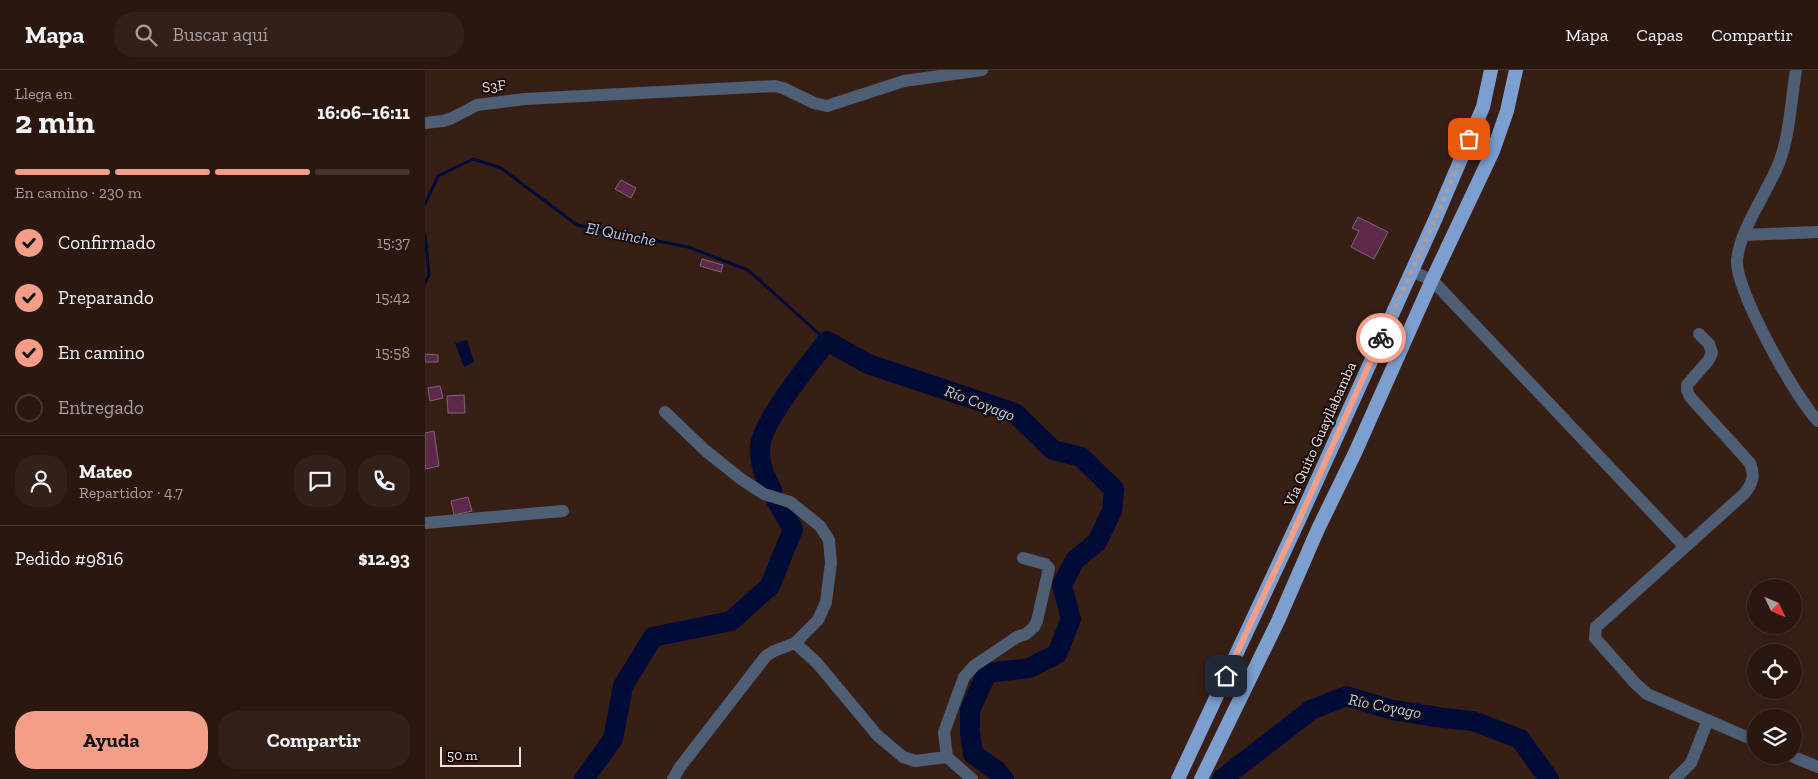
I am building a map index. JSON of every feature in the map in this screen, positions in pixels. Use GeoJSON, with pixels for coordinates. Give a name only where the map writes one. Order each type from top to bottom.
{"type":"FeatureCollection","features":[{"type":"Feature","properties":{"kind":"highway","name":"Vía Quito Guayllabamba"},"geometry":{"type":"LineString","coordinates":[[1178,779],[1299,520],[1411,271],[1483,107],[1491,70]]}},
{"type":"Feature","properties":{"kind":"highway"},"geometry":{"type":"LineString","coordinates":[[1201,779],[1278,621],[1318,528],[1355,453],[1432,280],[1493,151],[1507,110],[1516,70]]}},
{"type":"Feature","properties":{"kind":"street","name":"S3F"},"geometry":{"type":"LineString","coordinates":[[425,123],[443,121],[477,105],[525,99],[775,86],[814,103],[827,106],[907,75],[982,70]]}},
{"type":"Feature","properties":{"kind":"street"},"geometry":{"type":"LineString","coordinates":[[1797,70],[1780,161],[1744,235],[1737,261],[1742,287],[1793,387],[1809,412],[1818,421]]}},
{"type":"Feature","properties":{"kind":"street"},"geometry":{"type":"LineString","coordinates":[[1744,235],[1818,232]]}},
{"type":"Feature","properties":{"kind":"street"},"geometry":{"type":"LineString","coordinates":[[1411,271],[1432,280],[1685,547]]}},
{"type":"Feature","properties":{"kind":"street"},"geometry":{"type":"LineString","coordinates":[[1699,334],[1709,344],[1712,353],[1708,361],[1687,385],[1687,390],[1690,397],[1750,463],[1754,474],[1751,485],[1744,494],[1596,627],[1595,638],[1647,694],[1747,737]]}},
{"type":"Feature","properties":{"kind":"street"},"geometry":{"type":"LineString","coordinates":[[665,412],[706,451],[741,479],[764,494],[791,502],[820,526],[829,540],[831,563],[826,602],[818,620],[795,643],[766,656],[680,767],[673,779]]}},
{"type":"Feature","properties":{"kind":"street"},"geometry":{"type":"LineString","coordinates":[[425,523],[563,511]]}},
{"type":"Feature","properties":{"kind":"street"},"geometry":{"type":"LineString","coordinates":[[972,779],[947,757],[943,732],[964,677],[974,666],[1017,637],[1026,634],[1037,622],[1049,568],[1045,564],[1023,558]]}},
{"type":"Feature","properties":{"kind":"street"},"geometry":{"type":"LineString","coordinates":[[795,643],[817,663],[877,735],[903,757],[915,761],[947,757]]}},
{"type":"Feature","properties":{"kind":"street"},"geometry":{"type":"LineString","coordinates":[[1675,779],[1691,763],[1708,720]]}},
{"type":"Feature","properties":{"kind":"street"},"geometry":{"type":"LineString","coordinates":[[1802,760],[1818,767]]}},
{"type":"Feature","properties":{"kind":"water"},"geometry":{"type":"Polygon","coordinates":[[[467,340],[474,362],[464,367],[455,343],[467,340]]]}},
{"type":"Feature","properties":{"kind":"building"},"geometry":{"type":"Polygon","coordinates":[[[621,180],[636,188],[631,198],[615,189],[621,180]]]}},
{"type":"Feature","properties":{"kind":"building"},"geometry":{"type":"Polygon","coordinates":[[[1358,217],[1388,232],[1374,259],[1351,247],[1359,231],[1352,228],[1358,217]]]}},
{"type":"Feature","properties":{"kind":"building"},"geometry":{"type":"Polygon","coordinates":[[[702,259],[723,265],[721,272],[700,266],[702,259]]]}},
{"type":"Feature","properties":{"kind":"building"},"geometry":{"type":"Polygon","coordinates":[[[425,354],[438,355],[438,362],[425,362],[425,354]]]}},
{"type":"Feature","properties":{"kind":"building"},"geometry":{"type":"Polygon","coordinates":[[[440,386],[443,398],[430,401],[428,388],[440,386]]]}},
{"type":"Feature","properties":{"kind":"building"},"geometry":{"type":"Polygon","coordinates":[[[464,395],[465,413],[448,413],[447,396],[464,395]]]}},
{"type":"Feature","properties":{"kind":"building"},"geometry":{"type":"Polygon","coordinates":[[[434,431],[439,466],[425,469],[425,433],[434,431]]]}},
{"type":"Feature","properties":{"kind":"building"},"geometry":{"type":"Polygon","coordinates":[[[468,497],[472,511],[454,515],[451,501],[468,497]]]}},
{"type":"Feature","properties":{"kind":"waterway","name":"El Quinche"},"geometry":{"type":"LineString","coordinates":[[425,204],[438,176],[473,159],[501,168],[577,225],[688,247],[748,270],[827,341]]}},
{"type":"Feature","properties":{"kind":"waterway","name":"El Quinche"},"geometry":{"type":"LineString","coordinates":[[425,234],[429,275],[425,283]]}},
{"type":"Feature","properties":{"kind":"waterway","name":"Río Coyago"},"geometry":{"type":"LineString","coordinates":[[772,490],[764,474],[760,458],[760,446],[763,435],[788,392],[827,341],[868,364],[1015,413],[1053,450],[1081,457],[1114,489],[1112,511],[1097,542],[1075,560],[1062,585],[1071,619],[1057,654],[1029,668],[987,673],[970,710],[970,733],[973,754],[997,771],[1004,779]]}},
{"type":"Feature","properties":{"kind":"waterway","name":"Río Coyago"},"geometry":{"type":"LineString","coordinates":[[584,779],[613,739],[623,686],[653,637],[731,621],[770,586],[793,529],[776,500]]}},
{"type":"Feature","properties":{"kind":"waterway","name":"Río Coyago"},"geometry":{"type":"LineString","coordinates":[[1222,779],[1311,710],[1346,696],[1393,710],[1473,721],[1520,739],[1549,779]]}},
{"type":"Feature","properties":{"kind":"way so far"},"geometry":{"type":"LineString","coordinates":[[1381,338],[1435,220],[1469,139]]}},
{"type":"Feature","properties":{"kind":"route"},"geometry":{"type":"LineString","coordinates":[[1226,676],[1381,338]]}}]}
